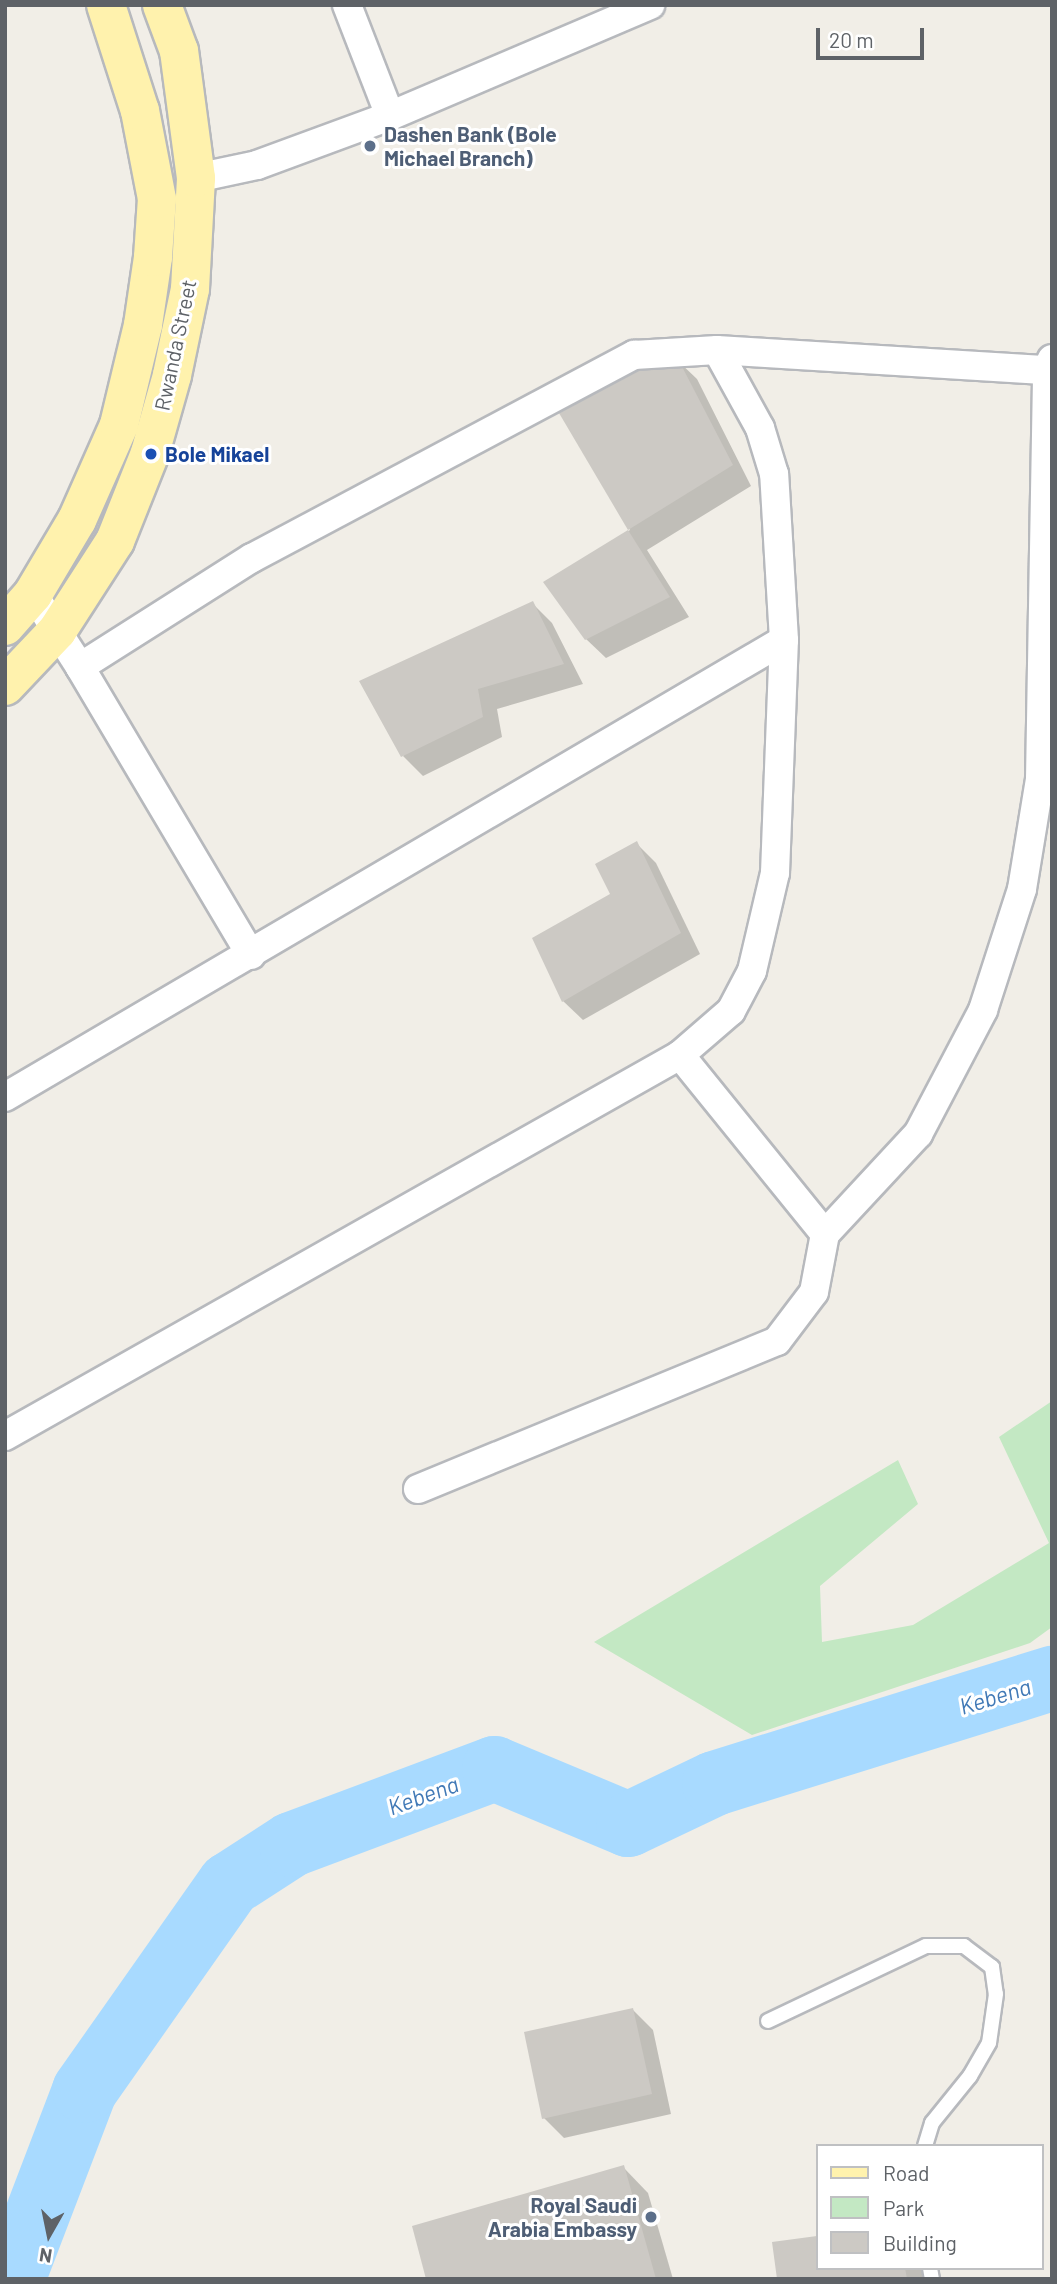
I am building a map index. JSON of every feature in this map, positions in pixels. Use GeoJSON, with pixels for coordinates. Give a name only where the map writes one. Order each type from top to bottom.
{"type":"FeatureCollection","features":[{"type":"Feature","properties":{"kind":"main road","name":"Rwanda Street"},"geometry":{"type":"LineString","coordinates":[[5,626],[33,594],[77,520],[119,425],[143,325],[153,257],[157,199],[140,111],[106,5]]}},
{"type":"Feature","properties":{"kind":"main road","name":"Rwanda Street"},"geometry":{"type":"LineString","coordinates":[[5,686],[57,631],[115,541],[150,453],[172,375],[190,289],[196,178],[179,51],[162,5]]}},
{"type":"Feature","properties":{"kind":"street"},"geometry":{"type":"LineString","coordinates":[[347,5],[390,116]]}},
{"type":"Feature","properties":{"kind":"street"},"geometry":{"type":"LineString","coordinates":[[196,178],[257,165],[390,116],[650,5]]}},
{"type":"Feature","properties":{"kind":"street"},"geometry":{"type":"LineString","coordinates":[[80,667],[252,558],[616,364],[645,354],[717,350],[1049,364],[1040,779],[1022,889],[983,1010],[918,1134],[825,1234],[814,1292],[777,1341],[418,1489]]}},
{"type":"Feature","properties":{"kind":"street"},"geometry":{"type":"LineString","coordinates":[[5,1436],[680,1055],[731,1011],[752,971],[775,873],[784,640],[774,474],[760,428],[717,350]]}},
{"type":"Feature","properties":{"kind":"street"},"geometry":{"type":"LineString","coordinates":[[33,594],[80,667],[251,955]]}},
{"type":"Feature","properties":{"kind":"street"},"geometry":{"type":"LineString","coordinates":[[5,1097],[784,640]]}},
{"type":"Feature","properties":{"kind":"street"},"geometry":{"type":"LineString","coordinates":[[680,1055],[825,1234]]}},
{"type":"Feature","properties":{"kind":"lane"},"geometry":{"type":"LineString","coordinates":[[768,2021],[926,1946],[964,1946],[992,1967],[996,1994],[989,2043],[970,2076],[932,2123],[926,2144]]}},
{"type":"Feature","properties":{"kind":"green space"},"geometry":{"type":"Polygon","coordinates":[[[1052,1401],[1052,1627],[1030,1643],[752,1735],[594,1642],[898,1460],[918,1504],[820,1586],[822,1642],[913,1625],[1049,1543],[999,1437],[1052,1401]]]}},
{"type":"Feature","properties":{"kind":"building"},"geometry":{"type":"Polygon","coordinates":[[[677,357],[733,465],[628,530],[559,413],[645,360],[677,357]]]}},
{"type":"Feature","properties":{"kind":"building"},"geometry":{"type":"Polygon","coordinates":[[[628,530],[670,597],[585,640],[543,582],[628,530]]]}},
{"type":"Feature","properties":{"kind":"building"},"geometry":{"type":"Polygon","coordinates":[[[533,601],[564,664],[478,689],[483,717],[401,757],[359,681],[533,601]]]}},
{"type":"Feature","properties":{"kind":"building"},"geometry":{"type":"Polygon","coordinates":[[[637,841],[681,933],[562,1002],[532,938],[610,894],[595,864],[637,841]]]}},
{"type":"Feature","properties":{"kind":"building"},"geometry":{"type":"Polygon","coordinates":[[[633,2008],[652,2094],[542,2119],[524,2032],[633,2008]]]}},
{"type":"Feature","properties":{"kind":"building"},"geometry":{"type":"Polygon","coordinates":[[[624,2165],[656,2279],[426,2279],[412,2226],[624,2165]]]}},
{"type":"Feature","properties":{"kind":"building"},"geometry":{"type":"Polygon","coordinates":[[[816,2236],[816,2270],[905,2270],[907,2279],[777,2279],[772,2242],[816,2236]]]}},
{"type":"Feature","properties":{"kind":"waterway","name":"Kebena"},"geometry":{"type":"LineString","coordinates":[[12,2279],[84,2090],[229,1884],[291,1844],[494,1768],[628,1824],[714,1783],[1052,1678]]}},
{"type":"Feature","properties":{"kind":"place","name":"Dashen Bank (Bole Michael Branch)"},"geometry":{"type":"Point","coordinates":[370,146]}},
{"type":"Feature","properties":{"kind":"place","name":"Bole Mikael"},"geometry":{"type":"Point","coordinates":[151,454]}},
{"type":"Feature","properties":{"kind":"place","name":"Royal Saudi Arabia Embassy"},"geometry":{"type":"Point","coordinates":[651,2217]}}]}
